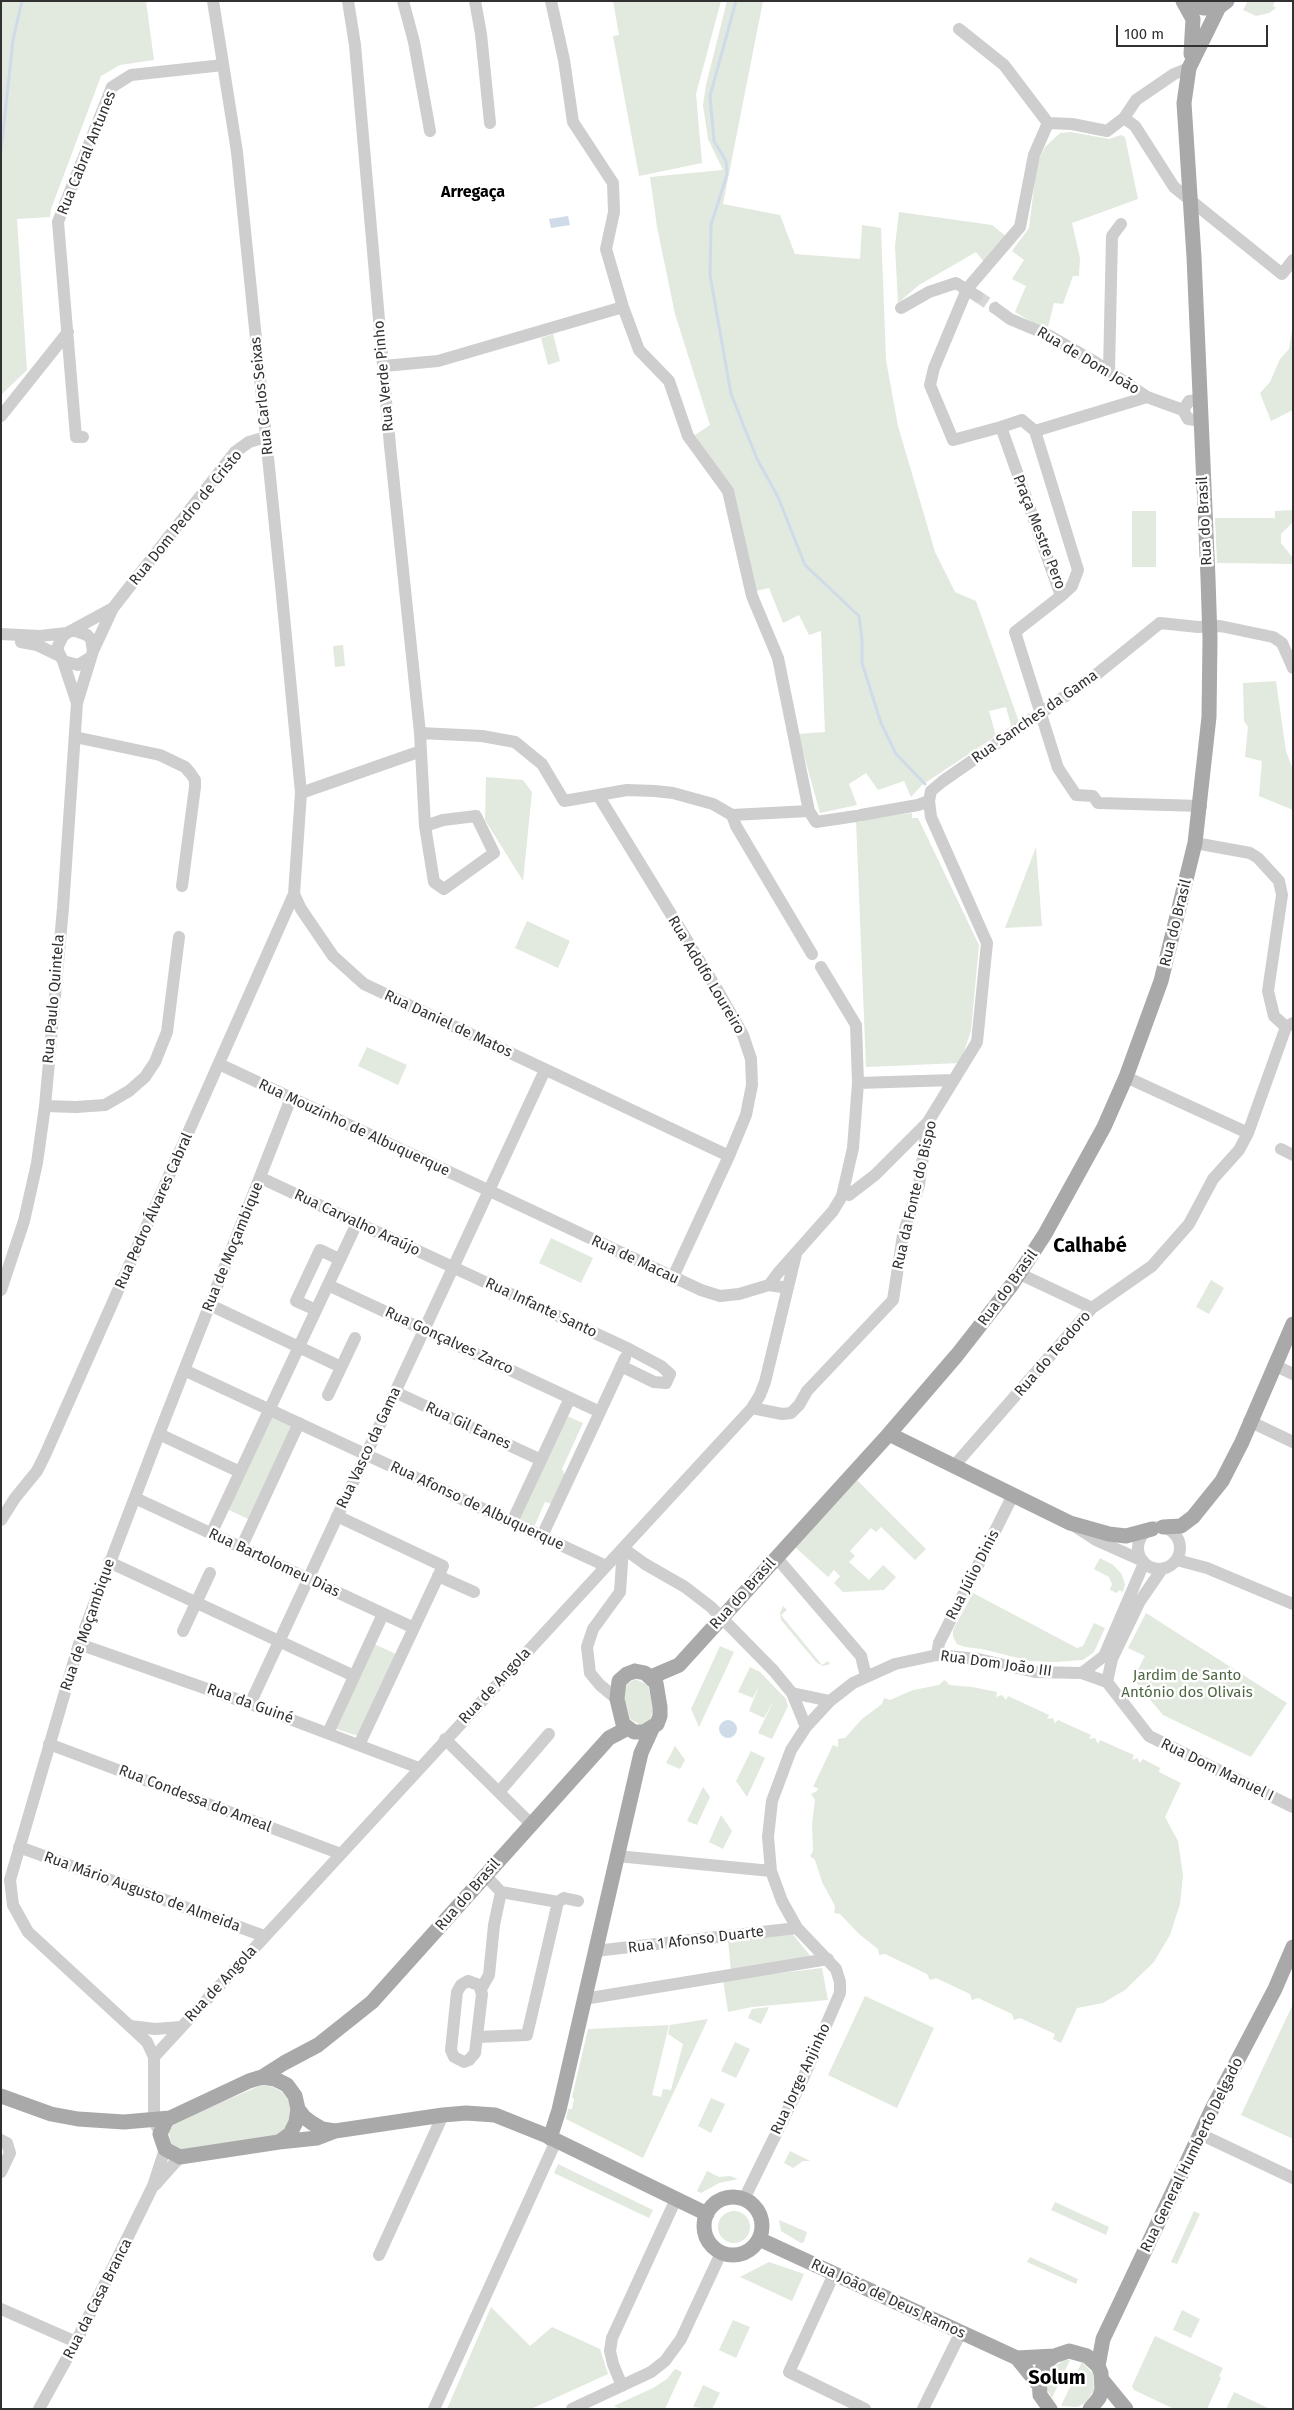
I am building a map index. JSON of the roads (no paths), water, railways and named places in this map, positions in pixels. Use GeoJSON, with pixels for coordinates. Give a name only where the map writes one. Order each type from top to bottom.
{"type":"FeatureCollection","features":[{"type":"Feature","properties":{"kind":"main road"},"geometry":{"type":"LineString","coordinates":[[1183,1],[1203,8],[1223,4]]}},
{"type":"Feature","properties":{"kind":"main road"},"geometry":{"type":"LineString","coordinates":[[1183,1],[1193,20],[1193,42],[1189,68]]}},
{"type":"Feature","properties":{"kind":"main road","name":"Rua do Brasil"},"geometry":{"type":"LineString","coordinates":[[651,1677],[678,1665],[889,1434],[974,1335],[1020,1274],[1085,1165],[1126,1077],[1161,981],[1195,843],[1201,806],[1208,734],[1210,626],[1191,201],[1184,103],[1189,68],[1223,4]]}},
{"type":"Feature","properties":{"kind":"main road"},"geometry":{"type":"LineString","coordinates":[[889,1434],[1070,1523],[1109,1534],[1126,1536],[1158,1528],[1181,1526],[1210,1498],[1222,1482],[1242,1442],[1249,1421],[1293,1324]]}},
{"type":"Feature","properties":{"kind":"main road"},"geometry":{"type":"LineString","coordinates":[[659,1698],[678,1665]]}},
{"type":"Feature","properties":{"kind":"main road"},"geometry":{"type":"LineString","coordinates":[[553,2139],[641,1753],[660,1716],[656,1683],[651,1677],[635,1671],[627,1674],[619,1681],[617,1699],[623,1724],[631,1730],[641,1753]]}},
{"type":"Feature","properties":{"kind":"main road","name":"Rua do Brasil"},"geometry":{"type":"LineString","coordinates":[[1,2096],[51,2114],[92,2121],[124,2122],[154,2120],[172,2117],[249,2081],[262,2077],[342,2028],[372,2002],[530,1823],[609,1738],[631,1730],[644,1732],[652,1729]]}},
{"type":"Feature","properties":{"kind":"main road","name":"Rua General Humberto Delgado"},"geometry":{"type":"LineString","coordinates":[[1098,2366],[1103,2339],[1200,2134],[1262,2016],[1293,1946]]}},
{"type":"Feature","properties":{"kind":"main road","name":"Rua do Brasil"},"geometry":{"type":"LineString","coordinates":[[287,2086],[291,2067],[302,2054]]}},
{"type":"Feature","properties":{"kind":"main road"},"geometry":{"type":"LineString","coordinates":[[262,2077],[275,2079],[287,2086],[295,2096],[298,2109],[296,2122],[290,2134],[279,2142]]}},
{"type":"Feature","properties":{"kind":"main road"},"geometry":{"type":"LineString","coordinates":[[298,2109],[304,2117],[322,2129],[335,2131]]}},
{"type":"Feature","properties":{"kind":"main road"},"geometry":{"type":"LineString","coordinates":[[124,2122],[162,2141],[180,2157],[317,2138],[335,2131],[443,2115],[466,2113],[495,2115],[553,2139],[707,2214]]}},
{"type":"Feature","properties":{"kind":"main road"},"geometry":{"type":"LineString","coordinates":[[162,2141],[166,2121],[172,2117]]}},
{"type":"Feature","properties":{"kind":"main road"},"geometry":{"type":"LineString","coordinates":[[736,2197],[744,2199],[752,2204],[762,2221],[759,2239],[746,2252],[737,2255],[721,2253],[707,2240],[704,2222],[707,2214],[719,2201],[736,2197]]}},
{"type":"Feature","properties":{"kind":"main road","name":"Rua João de Deus Ramos"},"geometry":{"type":"LineString","coordinates":[[759,2239],[1016,2358],[1054,2356],[1069,2351],[1080,2353],[1093,2360],[1098,2366]]}},
{"type":"Feature","properties":{"kind":"main road"},"geometry":{"type":"LineString","coordinates":[[1039,2396],[1041,2369],[1054,2356]]}},
{"type":"Feature","properties":{"kind":"main road","name":"Rua João de Deus Ramos"},"geometry":{"type":"LineString","coordinates":[[1016,2358],[1039,2396],[1050,2409]]}},
{"type":"Feature","properties":{"kind":"main road"},"geometry":{"type":"LineString","coordinates":[[1098,2366],[1103,2381],[1126,2409]]}},
{"type":"Feature","properties":{"kind":"main road"},"geometry":{"type":"LineString","coordinates":[[1090,2409],[1100,2398],[1103,2381]]}},
{"type":"Feature","properties":{"kind":"street","name":"Rua Carlos Seixas"},"geometry":{"type":"LineString","coordinates":[[213,1],[237,152],[301,793]]}},
{"type":"Feature","properties":{"kind":"street","name":"Rua Verde Pinho"},"geometry":{"type":"LineString","coordinates":[[348,1],[355,45],[420,733],[426,826],[434,882],[444,889],[494,853],[476,816],[443,820],[426,826]]}},
{"type":"Feature","properties":{"kind":"street"},"geometry":{"type":"LineString","coordinates":[[403,1],[414,42],[430,131]]}},
{"type":"Feature","properties":{"kind":"street"},"geometry":{"type":"LineString","coordinates":[[475,1],[481,34],[490,124]]}},
{"type":"Feature","properties":{"kind":"street"},"geometry":{"type":"LineString","coordinates":[[551,1],[564,60],[572,122],[613,183],[614,212],[606,249],[623,307],[639,350],[669,381],[688,436],[728,491],[752,596],[778,658],[813,817]]}},
{"type":"Feature","properties":{"kind":"street"},"geometry":{"type":"LineString","coordinates":[[958,29],[1004,65],[1048,123]]}},
{"type":"Feature","properties":{"kind":"street","name":"Rua Cabral Antunes"},"geometry":{"type":"LineString","coordinates":[[83,436],[76,437],[58,222],[112,87],[131,75],[223,65]]}},
{"type":"Feature","properties":{"kind":"street"},"geometry":{"type":"LineString","coordinates":[[1048,123],[1072,124],[1107,131],[1124,118],[1136,100],[1174,74],[1189,68]]}},
{"type":"Feature","properties":{"kind":"street"},"geometry":{"type":"LineString","coordinates":[[1124,118],[1135,126],[1174,187],[1282,274],[1293,260]]}},
{"type":"Feature","properties":{"kind":"street"},"geometry":{"type":"LineString","coordinates":[[1048,123],[1034,155],[1020,227],[972,293],[934,368],[930,385],[953,440],[1022,420],[1035,431],[1147,397]]}},
{"type":"Feature","properties":{"kind":"street"},"geometry":{"type":"LineString","coordinates":[[1109,371],[1112,236],[1121,224]]}},
{"type":"Feature","properties":{"kind":"street"},"geometry":{"type":"LineString","coordinates":[[901,308],[941,287],[956,283],[972,293]]}},
{"type":"Feature","properties":{"kind":"street"},"geometry":{"type":"LineString","coordinates":[[384,366],[438,361],[623,307]]}},
{"type":"Feature","properties":{"kind":"street","name":"Rua de Dom João"},"geometry":{"type":"LineString","coordinates":[[995,308],[1010,319],[1048,335],[1109,371],[1147,397],[1183,410],[1188,420],[1201,421]]}},
{"type":"Feature","properties":{"kind":"street"},"geometry":{"type":"LineString","coordinates":[[1,416],[5,405],[68,332]]}},
{"type":"Feature","properties":{"kind":"street"},"geometry":{"type":"LineString","coordinates":[[1183,410],[1189,401],[1200,400]]}},
{"type":"Feature","properties":{"kind":"street","name":"Praça Mestre Pero"},"geometry":{"type":"LineString","coordinates":[[1001,427],[1047,562],[1061,596],[1072,586],[1078,570],[1035,431]]}},
{"type":"Feature","properties":{"kind":"street","name":"Rua Dom Pedro de Cristo"},"geometry":{"type":"LineString","coordinates":[[92,654],[113,608],[235,452],[249,442],[266,437]]}},
{"type":"Feature","properties":{"kind":"street"},"geometry":{"type":"LineString","coordinates":[[1061,596],[1015,632],[1058,768],[1076,795],[1093,796],[1098,803],[1201,806]]}},
{"type":"Feature","properties":{"kind":"street","name":"Rua Dom Pedro de Cristo"},"geometry":{"type":"LineString","coordinates":[[1,634],[40,636],[69,632],[113,608]]}},
{"type":"Feature","properties":{"kind":"street","name":"Rua Sanches da Gama"},"geometry":{"type":"LineString","coordinates":[[929,801],[932,791],[942,781],[1097,674],[1160,623],[1220,626],[1273,637],[1282,643],[1293,668]]}},
{"type":"Feature","properties":{"kind":"street"},"geometry":{"type":"LineString","coordinates":[[1,643],[28,643],[62,658],[78,665],[92,654],[93,645],[87,635],[76,631],[69,632],[58,646],[62,658]]}},
{"type":"Feature","properties":{"kind":"street","name":"Rua Paulo Quintela"},"geometry":{"type":"LineString","coordinates":[[1,1290],[24,1221],[38,1163],[45,1106],[77,703],[92,654]]}},
{"type":"Feature","properties":{"kind":"street","name":"Rua Paulo Quintela"},"geometry":{"type":"LineString","coordinates":[[62,658],[77,703]]}},
{"type":"Feature","properties":{"kind":"street"},"geometry":{"type":"LineString","coordinates":[[420,733],[472,736],[515,742],[542,764],[564,801],[627,790],[673,793],[713,804],[732,815],[813,817],[859,816],[918,805],[929,801]]}},
{"type":"Feature","properties":{"kind":"street"},"geometry":{"type":"LineString","coordinates":[[75,737],[160,755],[185,767],[191,774],[195,787],[182,886]]}},
{"type":"Feature","properties":{"kind":"street"},"geometry":{"type":"LineString","coordinates":[[294,894],[301,793],[420,752]]}},
{"type":"Feature","properties":{"kind":"street","name":"Rua Adolfo Loureiro"},"geometry":{"type":"LineString","coordinates":[[598,795],[743,1035],[751,1060],[752,1084],[746,1115],[673,1277]]}},
{"type":"Feature","properties":{"kind":"street","name":"Rua da Fonte do Bispo"},"geometry":{"type":"LineString","coordinates":[[752,1408],[782,1414],[791,1413],[800,1405],[808,1391],[893,1300],[903,1235],[919,1185],[928,1122],[977,1042],[987,943],[931,817],[929,801]]}},
{"type":"Feature","properties":{"kind":"street"},"geometry":{"type":"LineString","coordinates":[[732,815],[736,826],[812,954]]}},
{"type":"Feature","properties":{"kind":"street"},"geometry":{"type":"LineString","coordinates":[[1195,843],[1250,853],[1258,858],[1279,881],[1282,895],[1268,991],[1274,1016],[1289,1025]]}},
{"type":"Feature","properties":{"kind":"street","name":"Rua Pedro Álvares Cabral"},"geometry":{"type":"LineString","coordinates":[[1,1520],[15,1498],[37,1471],[45,1454],[294,894]]}},
{"type":"Feature","properties":{"kind":"street","name":"Rua Daniel de Matos"},"geometry":{"type":"LineString","coordinates":[[294,894],[300,909],[333,956],[364,984],[729,1156]]}},
{"type":"Feature","properties":{"kind":"street"},"geometry":{"type":"LineString","coordinates":[[45,1106],[76,1107],[105,1105],[129,1091],[145,1077],[155,1062],[167,1032],[179,937]]}},
{"type":"Feature","properties":{"kind":"street"},"geometry":{"type":"LineString","coordinates":[[769,1285],[832,1212],[847,1189],[853,1148],[858,1083],[856,1026],[821,967]]}},
{"type":"Feature","properties":{"kind":"street","name":"Rua do Teodoro"},"geometry":{"type":"LineString","coordinates":[[954,1466],[1092,1308],[1152,1266],[1189,1224],[1213,1179],[1239,1150],[1248,1133],[1289,1025]]}},
{"type":"Feature","properties":{"kind":"street","name":"Rua Mouzinho de Albuquerque"},"geometry":{"type":"LineString","coordinates":[[219,1064],[488,1192]]}},
{"type":"Feature","properties":{"kind":"street","name":"Rua Vasco da Gama"},"geometry":{"type":"LineString","coordinates":[[250,1704],[545,1070]]}},
{"type":"Feature","properties":{"kind":"street"},"geometry":{"type":"LineString","coordinates":[[1126,1077],[1248,1133]]}},
{"type":"Feature","properties":{"kind":"street"},"geometry":{"type":"LineString","coordinates":[[858,1083],[952,1080]]}},
{"type":"Feature","properties":{"kind":"street","name":"Rua de Moçambique"},"geometry":{"type":"LineString","coordinates":[[154,2057],[147,2042],[28,1932],[12,1906],[10,1880],[79,1644],[109,1562],[291,1098]]}},
{"type":"Feature","properties":{"kind":"street"},"geometry":{"type":"LineString","coordinates":[[847,1189],[875,1175],[928,1122]]}},
{"type":"Feature","properties":{"kind":"street","name":"Rua Carvalho Araújo"},"geometry":{"type":"LineString","coordinates":[[261,1178],[453,1267]]}},
{"type":"Feature","properties":{"kind":"street","name":"Rua de Macau"},"geometry":{"type":"LineString","coordinates":[[488,1192],[701,1290],[720,1296],[739,1294],[769,1285],[788,1288]]}},
{"type":"Feature","properties":{"kind":"street"},"geometry":{"type":"LineString","coordinates":[[212,1534],[357,1222]]}},
{"type":"Feature","properties":{"kind":"street"},"geometry":{"type":"LineString","coordinates":[[316,1310],[296,1301],[320,1250],[340,1259]]}},
{"type":"Feature","properties":{"kind":"street","name":"Rua de Angola"},"geometry":{"type":"LineString","coordinates":[[154,2057],[752,1408],[765,1382],[796,1254]]}},
{"type":"Feature","properties":{"kind":"street","name":"Rua Infante Santo"},"geometry":{"type":"LineString","coordinates":[[453,1267],[629,1349],[661,1366],[670,1374],[666,1383],[654,1382],[621,1366]]}},
{"type":"Feature","properties":{"kind":"street"},"geometry":{"type":"LineString","coordinates":[[1020,1274],[1092,1308]]}},
{"type":"Feature","properties":{"kind":"street","name":"Rua Gonçalves Zarco"},"geometry":{"type":"LineString","coordinates":[[328,1285],[600,1412]]}},
{"type":"Feature","properties":{"kind":"street"},"geometry":{"type":"LineString","coordinates":[[210,1305],[342,1366]]}},
{"type":"Feature","properties":{"kind":"street"},"geometry":{"type":"LineString","coordinates":[[328,1395],[355,1338]]}},
{"type":"Feature","properties":{"kind":"street"},"geometry":{"type":"LineString","coordinates":[[542,1536],[629,1349]]}},
{"type":"Feature","properties":{"kind":"street"},"geometry":{"type":"LineString","coordinates":[[1274,1365],[1293,1374]]}},
{"type":"Feature","properties":{"kind":"street","name":"Rua Afonso de Albuquerque"},"geometry":{"type":"LineString","coordinates":[[184,1370],[606,1566]]}},
{"type":"Feature","properties":{"kind":"street","name":"Rua Gil Eanes"},"geometry":{"type":"LineString","coordinates":[[395,1392],[541,1460]]}},
{"type":"Feature","properties":{"kind":"street"},"geometry":{"type":"LineString","coordinates":[[512,1522],[570,1398]]}},
{"type":"Feature","properties":{"kind":"street"},"geometry":{"type":"LineString","coordinates":[[1249,1421],[1293,1442]]}},
{"type":"Feature","properties":{"kind":"street"},"geometry":{"type":"LineString","coordinates":[[241,1548],[299,1423]]}},
{"type":"Feature","properties":{"kind":"street"},"geometry":{"type":"LineString","coordinates":[[159,1434],[240,1472]]}},
{"type":"Feature","properties":{"kind":"street","name":"Rua Júlio Dinis"},"geometry":{"type":"LineString","coordinates":[[936,1655],[939,1643],[1013,1495]]}},
{"type":"Feature","properties":{"kind":"street","name":"Rua Bartolomeu Dias"},"geometry":{"type":"LineString","coordinates":[[135,1498],[414,1628]]}},
{"type":"Feature","properties":{"kind":"street"},"geometry":{"type":"LineString","coordinates":[[337,1516],[441,1571],[474,1592]]}},
{"type":"Feature","properties":{"kind":"street"},"geometry":{"type":"LineString","coordinates":[[1070,1523],[1096,1540],[1144,1562],[1150,1567],[1168,1568],[1177,1560],[1180,1554],[1179,1542],[1172,1532],[1158,1528],[1142,1537],[1138,1549],[1144,1562],[1104,1656],[1082,1673]]}},
{"type":"Feature","properties":{"kind":"street"},"geometry":{"type":"LineString","coordinates":[[623,1548],[711,1607],[773,1670],[792,1693],[806,1727]]}},
{"type":"Feature","properties":{"kind":"street"},"geometry":{"type":"LineString","coordinates":[[617,1699],[600,1685],[590,1673],[587,1647],[593,1629],[620,1592],[623,1548]]}},
{"type":"Feature","properties":{"kind":"street"},"geometry":{"type":"LineString","coordinates":[[776,1556],[861,1656],[866,1676]]}},
{"type":"Feature","properties":{"kind":"street"},"geometry":{"type":"LineString","coordinates":[[1177,1560],[1207,1568],[1293,1604]]}},
{"type":"Feature","properties":{"kind":"street"},"geometry":{"type":"LineString","coordinates":[[109,1562],[354,1676]]}},
{"type":"Feature","properties":{"kind":"street"},"geometry":{"type":"LineString","coordinates":[[1107,1682],[1112,1660],[1136,1610],[1162,1569]]}},
{"type":"Feature","properties":{"kind":"street"},"geometry":{"type":"LineString","coordinates":[[359,1745],[441,1571]]}},
{"type":"Feature","properties":{"kind":"street"},"geometry":{"type":"LineString","coordinates":[[183,1631],[210,1573]]}},
{"type":"Feature","properties":{"kind":"street"},"geometry":{"type":"LineString","coordinates":[[328,1733],[383,1614]]}},
{"type":"Feature","properties":{"kind":"street","name":"Rua da Guiné"},"geometry":{"type":"LineString","coordinates":[[79,1644],[250,1704],[419,1768]]}},
{"type":"Feature","properties":{"kind":"street","name":"Rua Dom João III"},"geometry":{"type":"LineString","coordinates":[[828,1959],[798,1928],[782,1901],[771,1871],[768,1837],[772,1801],[790,1750],[806,1727],[830,1701],[853,1683],[866,1676],[895,1664],[936,1655],[978,1659],[1036,1672],[1082,1673],[1107,1682]]}},
{"type":"Feature","properties":{"kind":"street","name":"Rua Dom Manuel I"},"geometry":{"type":"LineString","coordinates":[[1107,1682],[1149,1736],[1293,1808]]}},
{"type":"Feature","properties":{"kind":"street"},"geometry":{"type":"LineString","coordinates":[[792,1693],[830,1701]]}},
{"type":"Feature","properties":{"kind":"street"},"geometry":{"type":"LineString","coordinates":[[499,1792],[548,1734]]}},
{"type":"Feature","properties":{"kind":"street"},"geometry":{"type":"LineString","coordinates":[[445,1739],[530,1823]]}},
{"type":"Feature","properties":{"kind":"street","name":"Rua Condessa do Ameal"},"geometry":{"type":"LineString","coordinates":[[49,1744],[342,1854]]}},
{"type":"Feature","properties":{"kind":"street","name":"Rua Mário Augusto de Almeida"},"geometry":{"type":"LineString","coordinates":[[19,1847],[264,1936]]}},
{"type":"Feature","properties":{"kind":"street"},"geometry":{"type":"LineString","coordinates":[[617,1856],[771,1871]]}},
{"type":"Feature","properties":{"kind":"street"},"geometry":{"type":"LineString","coordinates":[[485,1875],[501,1892],[558,1902]]}},
{"type":"Feature","properties":{"kind":"street"},"geometry":{"type":"LineString","coordinates":[[482,1989],[472,1981],[464,1983],[459,1988],[451,2050],[454,2057],[464,2062],[472,2058],[475,2053],[482,1989],[489,1975],[494,1925],[501,1892]]}},
{"type":"Feature","properties":{"kind":"street"},"geometry":{"type":"LineString","coordinates":[[477,2037],[527,2035],[558,1902],[564,1898],[578,1901]]}},
{"type":"Feature","properties":{"kind":"street","name":"Rua 1 Afonso Duarte"},"geometry":{"type":"LineString","coordinates":[[595,1952],[798,1928]]}},
{"type":"Feature","properties":{"kind":"street"},"geometry":{"type":"LineString","coordinates":[[584,1998],[828,1959]]}},
{"type":"Feature","properties":{"kind":"street","name":"Rua Jorge Anjinho"},"geometry":{"type":"LineString","coordinates":[[744,2199],[801,2083],[840,1993],[840,1982],[836,1969],[828,1959]]}},
{"type":"Feature","properties":{"kind":"street"},"geometry":{"type":"LineString","coordinates":[[130,2026],[155,2029],[181,2027]]}},
{"type":"Feature","properties":{"kind":"street"},"geometry":{"type":"LineString","coordinates":[[154,2057],[154,2120],[162,2141]]}},
{"type":"Feature","properties":{"kind":"street"},"geometry":{"type":"LineString","coordinates":[[154,2102],[172,2117]]}},
{"type":"Feature","properties":{"kind":"street"},"geometry":{"type":"LineString","coordinates":[[124,2122],[145,2113],[154,2102]]}},
{"type":"Feature","properties":{"kind":"street"},"geometry":{"type":"LineString","coordinates":[[379,2255],[443,2115]]}},
{"type":"Feature","properties":{"kind":"street"},"geometry":{"type":"LineString","coordinates":[[1200,2134],[1293,2178]]}},
{"type":"Feature","properties":{"kind":"street"},"geometry":{"type":"LineString","coordinates":[[434,2409],[553,2139]]}},
{"type":"Feature","properties":{"kind":"street"},"geometry":{"type":"LineString","coordinates":[[1,2140],[6,2143],[10,2153],[1,2172]]}},
{"type":"Feature","properties":{"kind":"street","name":"Rua da Casa Branca"},"geometry":{"type":"LineString","coordinates":[[39,2409],[76,2342],[153,2186],[162,2141]]}},
{"type":"Feature","properties":{"kind":"street","name":"Rua da Casa Branca"},"geometry":{"type":"LineString","coordinates":[[153,2186],[180,2157]]}},
{"type":"Feature","properties":{"kind":"street"},"geometry":{"type":"LineString","coordinates":[[622,2386],[610,2351],[612,2338],[676,2199]]}},
{"type":"Feature","properties":{"kind":"street"},"geometry":{"type":"LineString","coordinates":[[572,2409],[651,2372],[674,2351],[721,2253]]}},
{"type":"Feature","properties":{"kind":"street"},"geometry":{"type":"LineString","coordinates":[[834,2274],[789,2372],[865,2409]]}},
{"type":"Feature","properties":{"kind":"street"},"geometry":{"type":"LineString","coordinates":[[1,2309],[76,2342]]}},
{"type":"Feature","properties":{"kind":"street"},"geometry":{"type":"LineString","coordinates":[[923,2409],[961,2332]]}},
{"type":"Feature","properties":{"kind":"water"},"geometry":{"type":"Polygon","coordinates":[[[568,216],[570,225],[551,228],[549,219],[568,216]]]}},
{"type":"Feature","properties":{"kind":"water"},"geometry":{"type":"Polygon","coordinates":[[[728,1720],[734,1723],[737,1729],[734,1735],[728,1738],[722,1735],[719,1729],[722,1723],[728,1720]]]}},
{"type":"Feature","properties":{"kind":"waterway"},"geometry":{"type":"LineString","coordinates":[[1,151],[13,40],[22,1]]}},
{"type":"Feature","properties":{"kind":"waterway"},"geometry":{"type":"LineString","coordinates":[[736,1],[710,96],[714,141],[726,161],[727,174],[711,225],[710,275],[731,394],[757,459],[778,497],[805,565],[859,616],[862,639],[862,663],[881,723],[896,754],[925,784]]}},
{"type":"Feature","properties":{"kind":"tunnel"},"geometry":{"type":"LineString","coordinates":[[977,296],[995,308]]}},
{"type":"Feature","properties":{"kind":"district","name":"Arregaça"},"geometry":{"type":"Point","coordinates":[473,193]}},
{"type":"Feature","properties":{"kind":"district","name":"Calhabé"},"geometry":{"type":"Point","coordinates":[1090,1246]}},
{"type":"Feature","properties":{"kind":"district","name":"Solum"},"geometry":{"type":"Point","coordinates":[1057,2378]}},
{"type":"Feature","properties":{"kind":"park label","name":"Jardim de Santo António dos Olivais"},"geometry":{"type":"Point","coordinates":[1187,1684]}}]}
